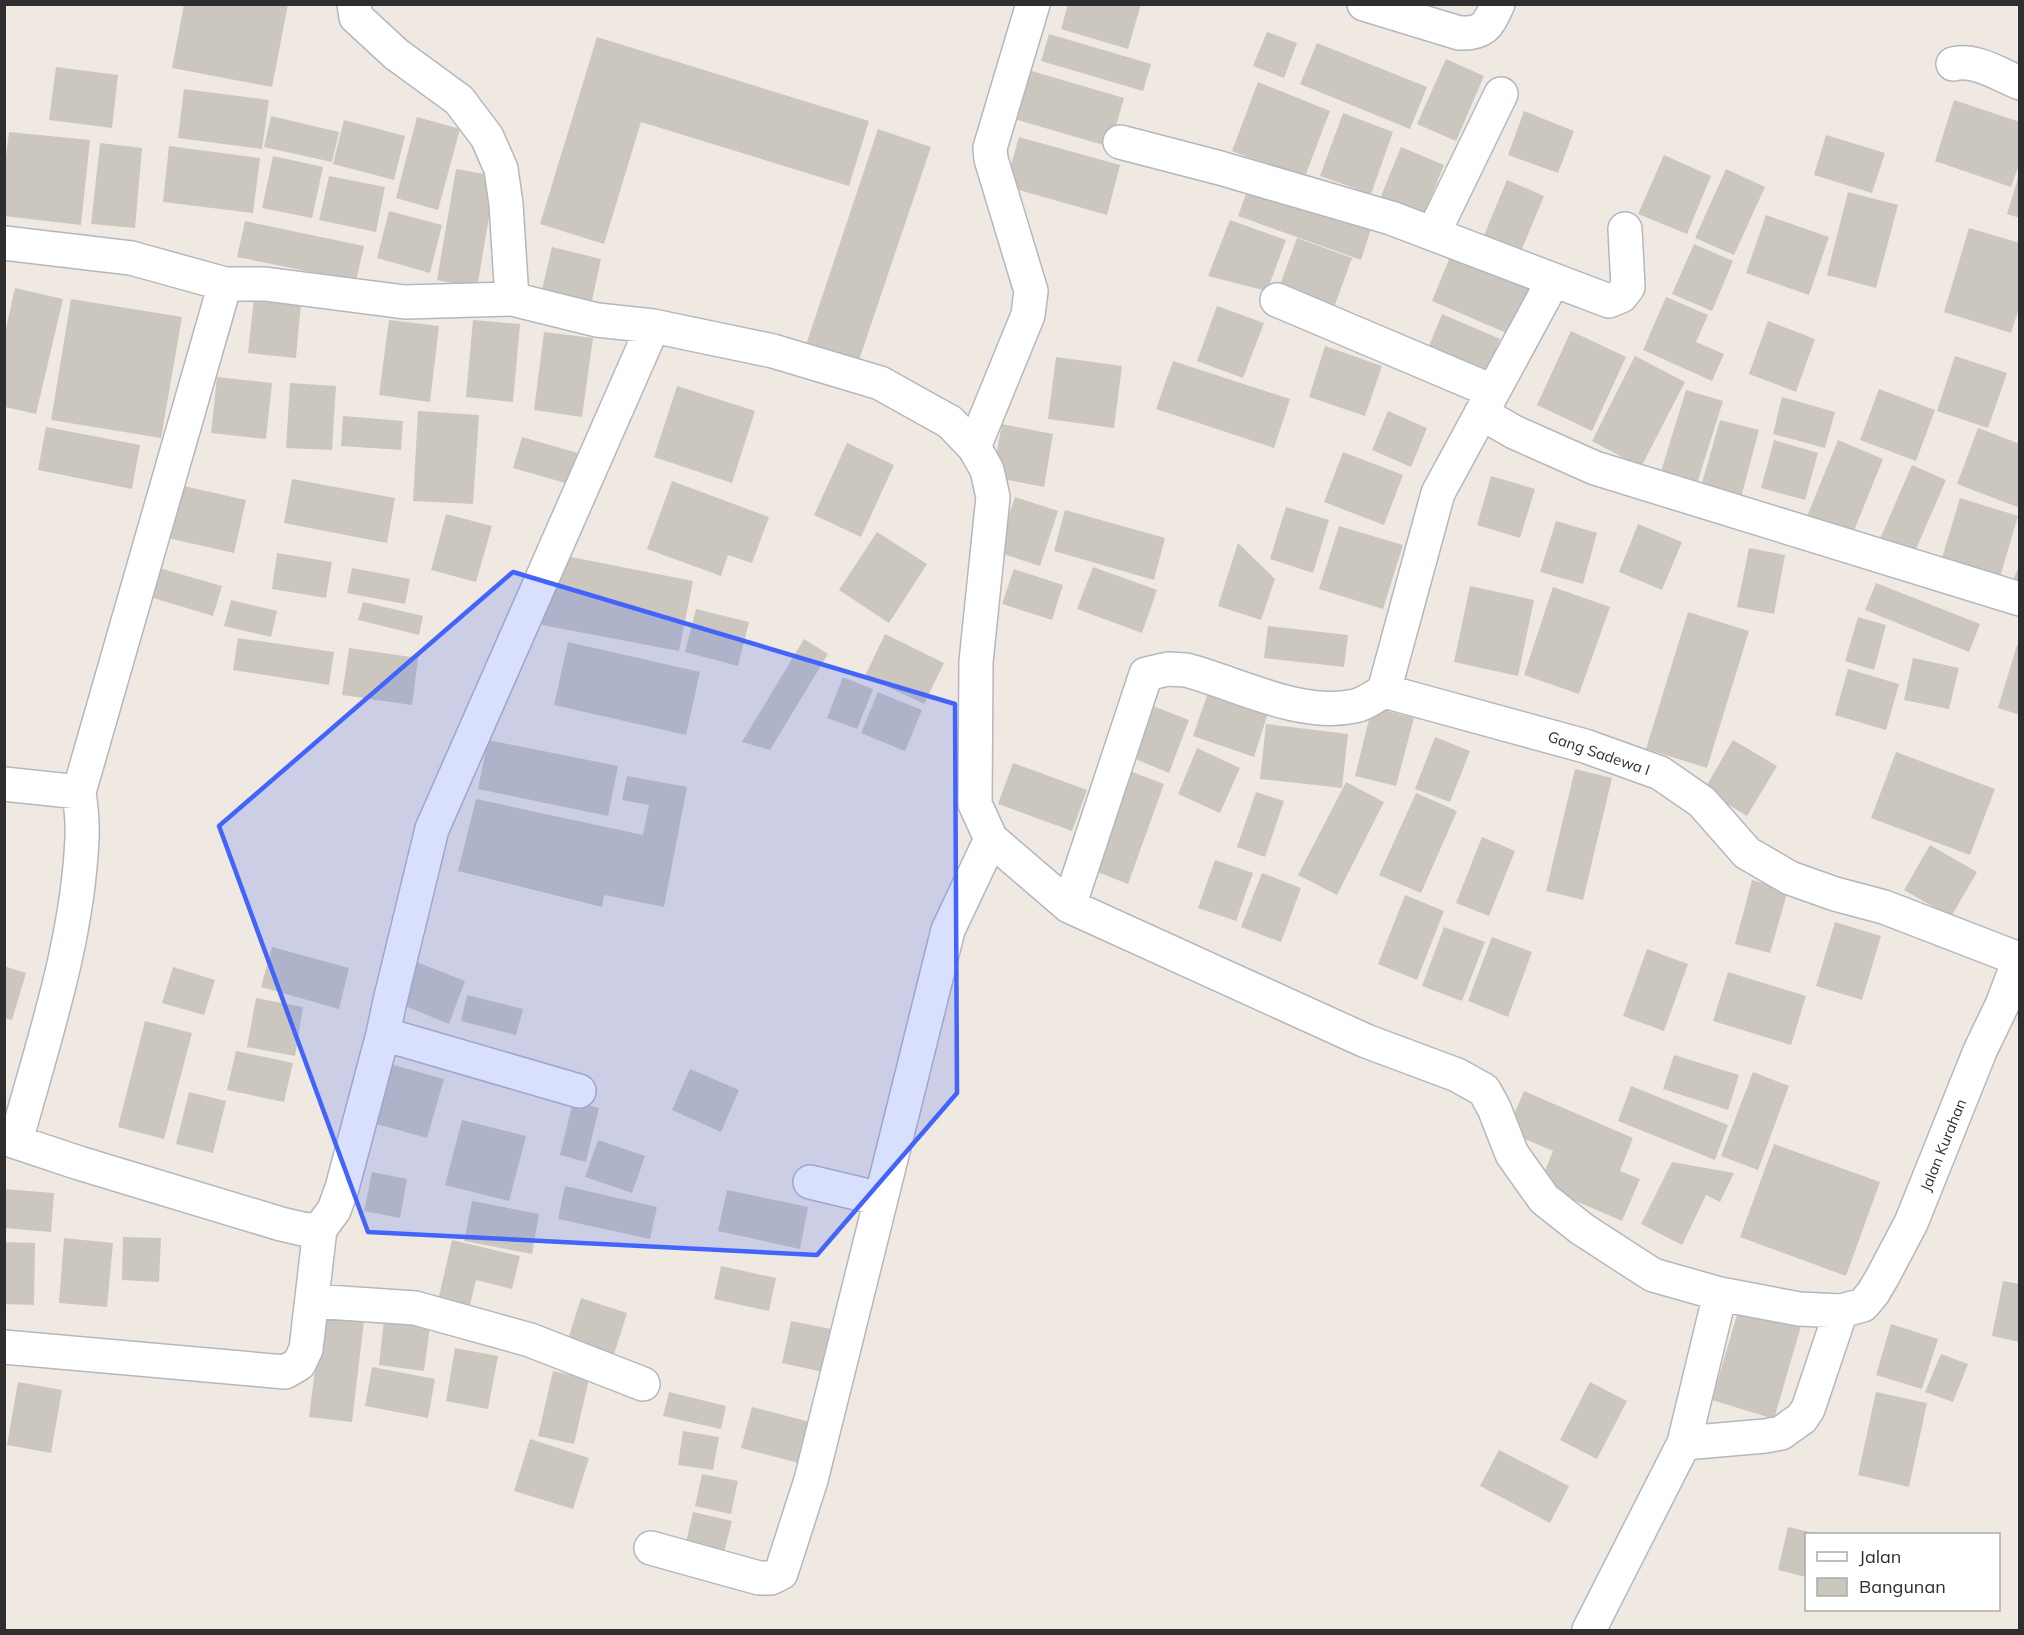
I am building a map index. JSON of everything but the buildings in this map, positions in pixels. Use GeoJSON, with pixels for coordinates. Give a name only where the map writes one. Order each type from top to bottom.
{"type":"FeatureCollection","features":[{"type":"Feature","properties":{"kind":"street"},"geometry":{"type":"LineString","coordinates":[[354,4],[356,17],[396,54],[459,100],[487,137],[501,169],[512,299]]}},
{"type":"Feature","properties":{"kind":"street"},"geometry":{"type":"LineString","coordinates":[[974,447],[1028,315],[1030,305],[1031,291],[991,159],[990,148],[1033,4]]}},
{"type":"Feature","properties":{"kind":"street"},"geometry":{"type":"LineString","coordinates":[[1364,4],[1459,33],[1471,34],[1488,26],[1498,4]]}},
{"type":"Feature","properties":{"kind":"street"},"geometry":{"type":"LineString","coordinates":[[1953,64],[1962,61],[1973,63],[2019,83]]}},
{"type":"Feature","properties":{"kind":"street"},"geometry":{"type":"LineString","coordinates":[[1433,234],[1501,94]]}},
{"type":"Feature","properties":{"kind":"street"},"geometry":{"type":"LineString","coordinates":[[1120,142],[1220,168],[1391,218],[1609,302],[1621,296],[1628,287],[1625,229]]}},
{"type":"Feature","properties":{"kind":"street"},"geometry":{"type":"LineString","coordinates":[[4,243],[131,258],[225,284],[265,284],[405,302],[512,299],[597,320],[653,326],[773,351],[880,383],[950,422],[974,447],[987,470],[993,497],[976,662],[975,804],[991,839],[1069,906],[1366,1041],[1457,1075],[1484,1090],[1494,1108],[1512,1154],[1544,1199],[1582,1229],[1653,1275],[1720,1294],[1799,1309],[1841,1311],[1808,1409],[1802,1418],[1781,1433],[1684,1443]]}},
{"type":"Feature","properties":{"kind":"street"},"geometry":{"type":"LineString","coordinates":[[1069,906],[1146,674],[1168,669],[1186,670],[1301,706],[1333,709],[1358,705],[1384,691],[1438,493],[1553,281]]}},
{"type":"Feature","properties":{"kind":"street"},"geometry":{"type":"LineString","coordinates":[[225,284],[80,792],[82,835],[80,879],[67,952],[10,1139],[78,1163],[281,1224],[307,1230],[320,1229]]}},
{"type":"Feature","properties":{"kind":"street"},"geometry":{"type":"LineString","coordinates":[[1277,300],[1486,402],[1514,432],[1594,468],[2019,599]]}},
{"type":"Feature","properties":{"kind":"street"},"geometry":{"type":"LineString","coordinates":[[4,1347],[285,1372],[299,1365],[306,1349],[320,1229],[334,1210],[342,1188],[383,1034],[432,829],[653,326]]}},
{"type":"Feature","properties":{"kind":"street","name":"Gang Sadewa I"},"geometry":{"type":"LineString","coordinates":[[1384,691],[1585,746],[1660,773],[1702,802],[1747,853],[1790,878],[1835,894],[1884,907],[2019,958]]}},
{"type":"Feature","properties":{"kind":"street"},"geometry":{"type":"LineString","coordinates":[[4,784],[80,792]]}},
{"type":"Feature","properties":{"kind":"street"},"geometry":{"type":"LineString","coordinates":[[651,1548],[759,1578],[771,1578],[781,1573],[811,1479],[948,930],[991,839]]}},
{"type":"Feature","properties":{"kind":"street","name":"Jalan Kurahan"},"geometry":{"type":"LineString","coordinates":[[1841,1311],[1863,1305],[1883,1276],[1911,1223],[1980,1051],[2011,1008],[2019,958]]}},
{"type":"Feature","properties":{"kind":"street"},"geometry":{"type":"LineString","coordinates":[[383,1034],[579,1091]]}},
{"type":"Feature","properties":{"kind":"street"},"geometry":{"type":"LineString","coordinates":[[810,1182],[881,1199]]}},
{"type":"Feature","properties":{"kind":"street"},"geometry":{"type":"LineString","coordinates":[[1589,1630],[1684,1443],[1720,1294]]}},
{"type":"Feature","properties":{"kind":"street"},"geometry":{"type":"LineString","coordinates":[[312,1301],[415,1308],[530,1340],[644,1384]]}},
{"type":"Feature","properties":{"kind":"highlighted area"},"geometry":{"type":"Polygon","coordinates":[[[513,572],[955,704],[957,1093],[817,1255],[368,1232],[219,826],[513,572]]]}}]}
